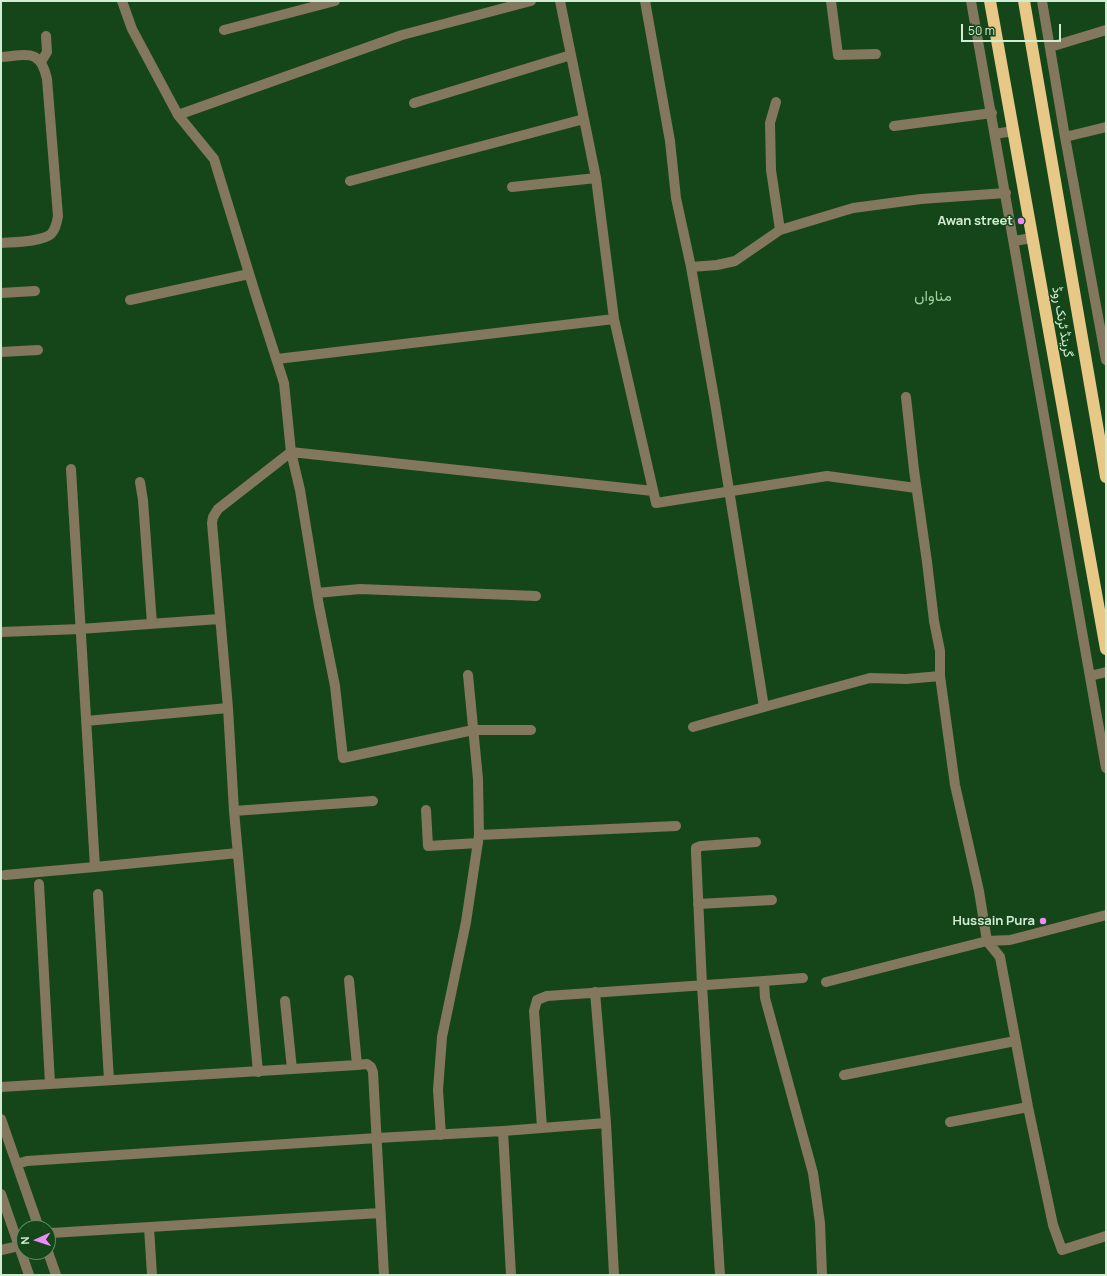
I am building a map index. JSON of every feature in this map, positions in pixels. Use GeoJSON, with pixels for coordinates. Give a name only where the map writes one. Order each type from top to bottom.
{"type":"FeatureCollection","features":[{"type":"Feature","properties":{"kind":"highway","name":"گرینڈ ٹرنک روڈ"},"geometry":{"type":"LineString","coordinates":[[990,1],[1106,649]]}},
{"type":"Feature","properties":{"kind":"highway","name":"گرینڈ ٹرنک روڈ"},"geometry":{"type":"LineString","coordinates":[[1024,1],[1106,477]]}},
{"type":"Feature","properties":{"kind":"street"},"geometry":{"type":"LineString","coordinates":[[122,1],[132,29],[178,115],[214,159],[277,359],[284,383],[291,452],[300,490],[335,686],[344,758],[473,730],[531,730]]}},
{"type":"Feature","properties":{"kind":"street"},"geometry":{"type":"LineString","coordinates":[[224,30],[335,1]]}},
{"type":"Feature","properties":{"kind":"street"},"geometry":{"type":"LineString","coordinates":[[178,115],[402,36],[531,1]]}},
{"type":"Feature","properties":{"kind":"street"},"geometry":{"type":"LineString","coordinates":[[560,1],[596,178],[614,319],[656,503],[826,476],[916,488]]}},
{"type":"Feature","properties":{"kind":"street"},"geometry":{"type":"LineString","coordinates":[[645,1],[670,141],[676,198],[691,267],[715,403],[764,707]]}},
{"type":"Feature","properties":{"kind":"street"},"geometry":{"type":"LineString","coordinates":[[831,1],[838,55],[876,54]]}},
{"type":"Feature","properties":{"kind":"street"},"geometry":{"type":"LineString","coordinates":[[971,1],[1006,192],[1106,768]]}},
{"type":"Feature","properties":{"kind":"street"},"geometry":{"type":"LineString","coordinates":[[1042,1],[1065,137],[1106,360]]}},
{"type":"Feature","properties":{"kind":"street"},"geometry":{"type":"LineString","coordinates":[[1050,47],[1106,30]]}},
{"type":"Feature","properties":{"kind":"street"},"geometry":{"type":"LineString","coordinates":[[41,62],[47,52],[46,36]]}},
{"type":"Feature","properties":{"kind":"street"},"geometry":{"type":"LineString","coordinates":[[1,57],[28,55],[38,57],[44,67],[47,79],[58,216],[56,226],[52,234],[42,238],[1,243]]}},
{"type":"Feature","properties":{"kind":"street"},"geometry":{"type":"LineString","coordinates":[[414,104],[571,55]]}},
{"type":"Feature","properties":{"kind":"street"},"geometry":{"type":"LineString","coordinates":[[776,102],[770,123],[771,170],[780,230]]}},
{"type":"Feature","properties":{"kind":"street"},"geometry":{"type":"LineString","coordinates":[[894,126],[992,113]]}},
{"type":"Feature","properties":{"kind":"street"},"geometry":{"type":"LineString","coordinates":[[350,181],[584,119]]}},
{"type":"Feature","properties":{"kind":"street"},"geometry":{"type":"LineString","coordinates":[[1065,137],[1106,127]]}},
{"type":"Feature","properties":{"kind":"street"},"geometry":{"type":"LineString","coordinates":[[995,134],[1013,130]]}},
{"type":"Feature","properties":{"kind":"street"},"geometry":{"type":"LineString","coordinates":[[512,187],[596,178]]}},
{"type":"Feature","properties":{"kind":"street"},"geometry":{"type":"LineString","coordinates":[[691,267],[717,265],[735,261],[780,230],[853,208],[921,199],[1006,192]]}},
{"type":"Feature","properties":{"kind":"street"},"geometry":{"type":"LineString","coordinates":[[1014,241],[1032,238]]}},
{"type":"Feature","properties":{"kind":"street"},"geometry":{"type":"LineString","coordinates":[[130,300],[249,274]]}},
{"type":"Feature","properties":{"kind":"street"},"geometry":{"type":"LineString","coordinates":[[1,293],[35,291]]}},
{"type":"Feature","properties":{"kind":"street"},"geometry":{"type":"LineString","coordinates":[[277,359],[614,319]]}},
{"type":"Feature","properties":{"kind":"street"},"geometry":{"type":"LineString","coordinates":[[1,352],[38,350]]}},
{"type":"Feature","properties":{"kind":"street"},"geometry":{"type":"LineString","coordinates":[[906,397],[916,488],[928,562],[934,621],[940,651],[940,676],[955,785],[979,891],[987,942],[1000,957],[1028,1107],[1053,1225],[1062,1250],[1106,1236]]}},
{"type":"Feature","properties":{"kind":"street"},"geometry":{"type":"LineString","coordinates":[[258,1072],[234,811],[228,708],[219,619],[212,524],[213,517],[218,510],[291,452],[653,491]]}},
{"type":"Feature","properties":{"kind":"street"},"geometry":{"type":"LineString","coordinates":[[71,469],[95,867]]}},
{"type":"Feature","properties":{"kind":"street"},"geometry":{"type":"LineString","coordinates":[[140,482],[144,500],[152,624]]}},
{"type":"Feature","properties":{"kind":"street"},"geometry":{"type":"LineString","coordinates":[[317,592],[360,589],[536,596]]}},
{"type":"Feature","properties":{"kind":"street"},"geometry":{"type":"LineString","coordinates":[[1,632],[219,619]]}},
{"type":"Feature","properties":{"kind":"street"},"geometry":{"type":"LineString","coordinates":[[1090,676],[1106,672]]}},
{"type":"Feature","properties":{"kind":"street"},"geometry":{"type":"LineString","coordinates":[[441,1135],[438,1090],[442,1037],[466,922],[479,839],[478,780],[468,675]]}},
{"type":"Feature","properties":{"kind":"street"},"geometry":{"type":"LineString","coordinates":[[693,726],[870,678],[906,679],[940,676]]}},
{"type":"Feature","properties":{"kind":"street"},"geometry":{"type":"LineString","coordinates":[[86,721],[228,708]]}},
{"type":"Feature","properties":{"kind":"street"},"geometry":{"type":"LineString","coordinates":[[234,811],[373,801]]}},
{"type":"Feature","properties":{"kind":"street"},"geometry":{"type":"LineString","coordinates":[[426,810],[428,846],[479,839],[676,826]]}},
{"type":"Feature","properties":{"kind":"street"},"geometry":{"type":"LineString","coordinates":[[720,1275],[702,985],[696,848],[701,846],[756,842]]}},
{"type":"Feature","properties":{"kind":"street"},"geometry":{"type":"LineString","coordinates":[[5,875],[238,853]]}},
{"type":"Feature","properties":{"kind":"street"},"geometry":{"type":"LineString","coordinates":[[39,884],[50,1083]]}},
{"type":"Feature","properties":{"kind":"street"},"geometry":{"type":"LineString","coordinates":[[98,894],[109,1080]]}},
{"type":"Feature","properties":{"kind":"street"},"geometry":{"type":"LineString","coordinates":[[698,904],[772,900]]}},
{"type":"Feature","properties":{"kind":"street"},"geometry":{"type":"LineString","coordinates":[[826,982],[987,942],[1010,940],[1106,915]]}},
{"type":"Feature","properties":{"kind":"street"},"geometry":{"type":"LineString","coordinates":[[542,1128],[534,1024],[534,1011],[537,1000],[547,996],[595,992],[803,978]]}},
{"type":"Feature","properties":{"kind":"street"},"geometry":{"type":"LineString","coordinates":[[349,980],[357,1065]]}},
{"type":"Feature","properties":{"kind":"street"},"geometry":{"type":"LineString","coordinates":[[764,981],[765,998],[813,1173],[820,1223],[822,1275]]}},
{"type":"Feature","properties":{"kind":"street"},"geometry":{"type":"LineString","coordinates":[[595,992],[606,1123],[614,1275]]}},
{"type":"Feature","properties":{"kind":"street"},"geometry":{"type":"LineString","coordinates":[[285,1001],[292,1069]]}},
{"type":"Feature","properties":{"kind":"street"},"geometry":{"type":"LineString","coordinates":[[844,1075],[1015,1041]]}},
{"type":"Feature","properties":{"kind":"street"},"geometry":{"type":"LineString","coordinates":[[1,1087],[367,1064],[374,1072],[384,1275]]}},
{"type":"Feature","properties":{"kind":"street"},"geometry":{"type":"LineString","coordinates":[[950,1122],[1028,1107]]}},
{"type":"Feature","properties":{"kind":"street"},"geometry":{"type":"LineString","coordinates":[[1,1119],[36,1220]]}},
{"type":"Feature","properties":{"kind":"street"},"geometry":{"type":"LineString","coordinates":[[17,1164],[27,1160],[441,1135],[606,1123]]}},
{"type":"Feature","properties":{"kind":"street"},"geometry":{"type":"LineString","coordinates":[[503,1131],[510,1275]]}},
{"type":"Feature","properties":{"kind":"street"},"geometry":{"type":"LineString","coordinates":[[1,1194],[16,1237]]}},
{"type":"Feature","properties":{"kind":"street"},"geometry":{"type":"LineString","coordinates":[[56,1233],[380,1213]]}},
{"type":"Feature","properties":{"kind":"street"},"geometry":{"type":"LineString","coordinates":[[149,1227],[152,1275]]}},
{"type":"Feature","properties":{"kind":"street"},"geometry":{"type":"LineString","coordinates":[[1,1250],[16,1247]]}},
{"type":"Feature","properties":{"kind":"street"},"geometry":{"type":"LineString","coordinates":[[24,1260],[29,1275]]}},
{"type":"Feature","properties":{"kind":"street"},"geometry":{"type":"LineString","coordinates":[[51,1260],[56,1275]]}},
{"type":"Feature","properties":{"kind":"place","name":"Awan street"},"geometry":{"type":"Point","coordinates":[1021,221]}},
{"type":"Feature","properties":{"kind":"place","name":"Hussain Pura"},"geometry":{"type":"Point","coordinates":[1043,921]}},
{"type":"Feature","properties":{"kind":"district","name":"مناواں"},"geometry":{"type":"Point","coordinates":[933,297]}}]}
